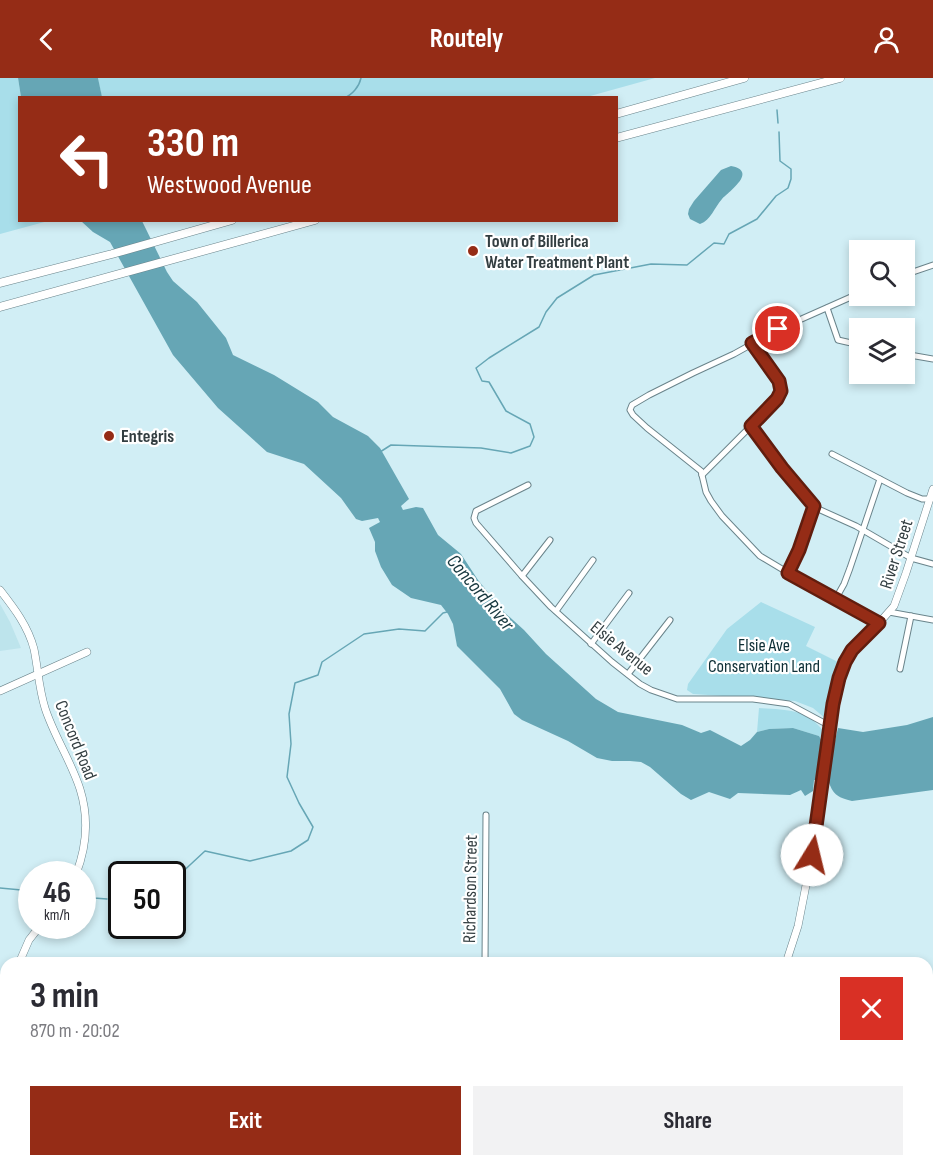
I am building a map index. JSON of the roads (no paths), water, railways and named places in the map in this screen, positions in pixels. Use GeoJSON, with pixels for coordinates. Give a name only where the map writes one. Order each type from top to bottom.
{"type":"FeatureCollection","features":[{"type":"Feature","properties":{"kind":"highway"},"geometry":{"type":"LineString","coordinates":[[618,113],[744,78]]}},
{"type":"Feature","properties":{"kind":"highway"},"geometry":{"type":"LineString","coordinates":[[618,137],[840,78]]}},
{"type":"Feature","properties":{"kind":"highway"},"geometry":{"type":"LineString","coordinates":[[0,283],[224,222]]}},
{"type":"Feature","properties":{"kind":"highway"},"geometry":{"type":"LineString","coordinates":[[0,307],[308,222]]}},
{"type":"Feature","properties":{"kind":"main road","name":"River Street"},"geometry":{"type":"LineString","coordinates":[[788,957],[802,911],[815,840],[836,688],[845,662],[856,645],[889,612],[897,599],[933,489]]}},
{"type":"Feature","properties":{"kind":"main road","name":"Concord Road"},"geometry":{"type":"LineString","coordinates":[[0,590],[24,624],[34,649],[43,700],[51,727],[79,787],[86,821],[86,838],[81,861]]}},
{"type":"Feature","properties":{"kind":"main road"},"geometry":{"type":"LineString","coordinates":[[0,691],[87,652]]}},
{"type":"Feature","properties":{"kind":"main road"},"geometry":{"type":"LineString","coordinates":[[21,957],[31,939]]}},
{"type":"Feature","properties":{"kind":"street"},"geometry":{"type":"LineString","coordinates":[[915,271],[933,265]]}},
{"type":"Feature","properties":{"kind":"street"},"geometry":{"type":"LineString","coordinates":[[849,298],[778,329],[734,354],[649,395],[632,405],[630,410],[665,443],[698,468],[707,495],[722,516],[760,556],[879,623]]}},
{"type":"Feature","properties":{"kind":"street"},"geometry":{"type":"LineString","coordinates":[[827,308],[838,340],[849,342]]}},
{"type":"Feature","properties":{"kind":"street"},"geometry":{"type":"LineString","coordinates":[[702,475],[777,399],[781,391],[779,381],[752,343]]}},
{"type":"Feature","properties":{"kind":"street"},"geometry":{"type":"LineString","coordinates":[[915,356],[933,359]]}},
{"type":"Feature","properties":{"kind":"street"},"geometry":{"type":"LineString","coordinates":[[751,426],[814,506],[911,558],[933,564]]}},
{"type":"Feature","properties":{"kind":"street"},"geometry":{"type":"LineString","coordinates":[[832,454],[913,496],[931,499]]}},
{"type":"Feature","properties":{"kind":"street"},"geometry":{"type":"LineString","coordinates":[[835,600],[850,568],[880,479]]}},
{"type":"Feature","properties":{"kind":"street","name":"Elsie Avenue"},"geometry":{"type":"LineString","coordinates":[[528,485],[474,513],[479,528],[556,611],[591,644],[640,684],[677,699],[753,699],[789,704],[830,726]]}},
{"type":"Feature","properties":{"kind":"street"},"geometry":{"type":"LineString","coordinates":[[788,573],[799,550],[814,506]]}},
{"type":"Feature","properties":{"kind":"street"},"geometry":{"type":"LineString","coordinates":[[522,576],[550,540]]}},
{"type":"Feature","properties":{"kind":"street"},"geometry":{"type":"LineString","coordinates":[[556,611],[593,560]]}},
{"type":"Feature","properties":{"kind":"street"},"geometry":{"type":"LineString","coordinates":[[591,644],[629,593]]}},
{"type":"Feature","properties":{"kind":"street"},"geometry":{"type":"LineString","coordinates":[[889,612],[933,620]]}},
{"type":"Feature","properties":{"kind":"street"},"geometry":{"type":"LineString","coordinates":[[900,669],[911,616]]}},
{"type":"Feature","properties":{"kind":"street"},"geometry":{"type":"LineString","coordinates":[[628,674],[670,620]]}},
{"type":"Feature","properties":{"kind":"street","name":"Richardson Street"},"geometry":{"type":"LineString","coordinates":[[485,957],[486,815]]}},
{"type":"Feature","properties":{"kind":"water"},"geometry":{"type":"Polygon","coordinates":[[[18,78],[98,78],[102,96],[21,96],[18,78]]]}},
{"type":"Feature","properties":{"kind":"water"},"geometry":{"type":"Polygon","coordinates":[[[731,166],[742,172],[740,181],[704,222],[700,224],[690,219],[689,209],[694,201],[721,170],[731,166]]]}},
{"type":"Feature","properties":{"kind":"water","name":"Concord River"},"geometry":{"type":"Polygon","coordinates":[[[82,222],[142,222],[173,281],[197,302],[226,338],[233,355],[274,375],[318,402],[333,417],[368,436],[380,448],[409,499],[401,506],[403,510],[423,508],[438,535],[461,554],[478,580],[504,612],[596,699],[618,712],[682,725],[701,733],[710,730],[741,746],[757,732],[793,728],[819,736],[823,743],[822,748],[833,749],[838,728],[863,732],[907,725],[933,717],[933,790],[852,801],[836,794],[828,780],[814,780],[813,791],[805,796],[801,790],[790,795],[738,793],[730,799],[709,792],[691,800],[641,762],[597,758],[568,741],[522,720],[514,714],[500,689],[457,646],[453,624],[441,605],[411,598],[392,585],[381,567],[369,528],[380,522],[378,518],[362,521],[356,519],[341,498],[304,464],[267,452],[218,408],[173,355],[110,242],[82,222]]]}},
{"type":"Feature","properties":{"kind":"waterway"},"geometry":{"type":"LineString","coordinates":[[348,96],[355,90],[361,78]]}},
{"type":"Feature","properties":{"kind":"waterway"},"geometry":{"type":"LineString","coordinates":[[777,110],[778,123]]}},
{"type":"Feature","properties":{"kind":"waterway"},"geometry":{"type":"LineString","coordinates":[[380,452],[391,445],[481,448],[511,453],[530,446],[534,437],[530,424],[506,411],[489,382],[482,381],[476,368],[539,327],[546,312],[557,298],[594,275],[651,264],[687,265],[714,243],[724,244],[729,234],[757,219],[776,196],[788,188],[791,179],[791,169],[780,161],[779,132]]}},
{"type":"Feature","properties":{"kind":"waterway"},"geometry":{"type":"LineString","coordinates":[[186,869],[205,851],[250,861],[291,851],[308,840],[313,827],[287,777],[291,744],[289,714],[295,683],[318,675],[322,662],[364,634],[399,629],[425,631],[443,613],[447,612]]}},
{"type":"Feature","properties":{"kind":"waterway"},"geometry":{"type":"LineString","coordinates":[[0,888],[18,890]]}},
{"type":"Feature","properties":{"kind":"waterway"},"geometry":{"type":"LineString","coordinates":[[96,898],[107,899]]}},
{"type":"Feature","properties":{"kind":"place","name":"Town of Billerica Water Treatment Plant"},"geometry":{"type":"Point","coordinates":[473,251]}},
{"type":"Feature","properties":{"kind":"place","name":"Entegris"},"geometry":{"type":"Point","coordinates":[109,436]}},
{"type":"Feature","properties":{"kind":"park label","name":"Elsie Ave Conservation Land"},"geometry":{"type":"Point","coordinates":[764,655]}}]}
